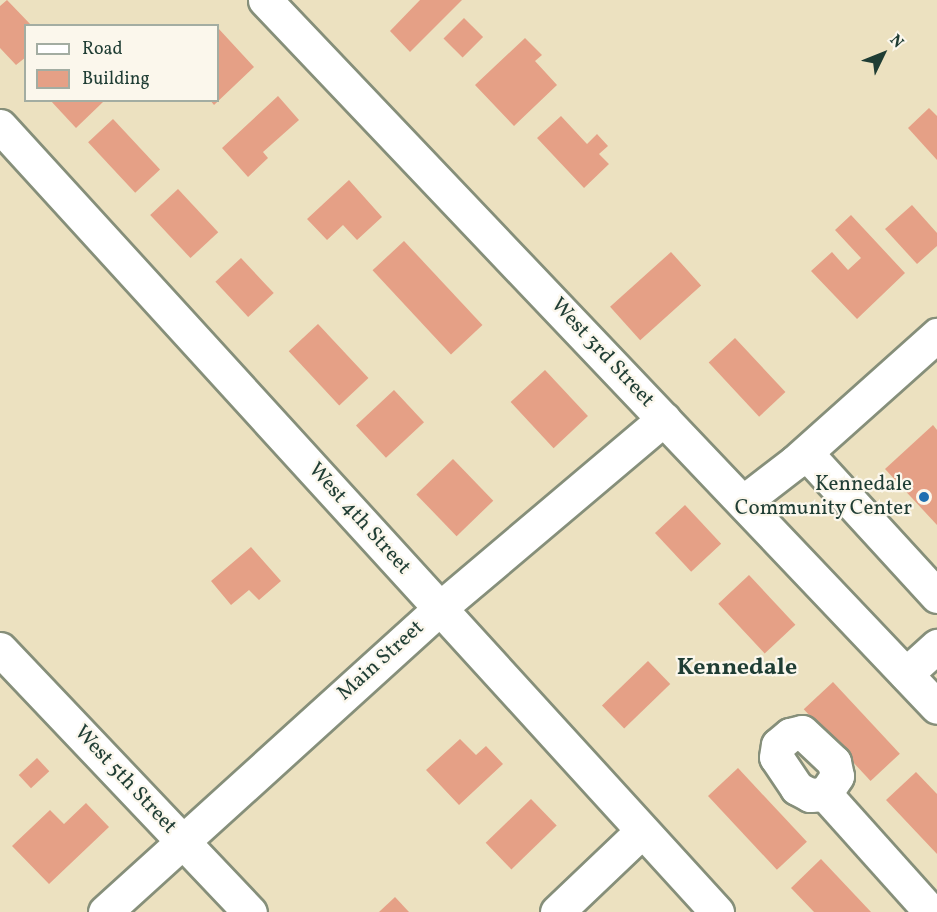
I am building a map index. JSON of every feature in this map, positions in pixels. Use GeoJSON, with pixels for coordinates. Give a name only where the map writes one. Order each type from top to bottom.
{"type":"FeatureCollection","features":[{"type":"Feature","properties":{"kind":"street","name":"West 3rd Street"},"geometry":{"type":"LineString","coordinates":[[265,0],[937,707]]}},
{"type":"Feature","properties":{"kind":"street","name":"West 4th Street"},"geometry":{"type":"LineString","coordinates":[[0,126],[717,912]]}},
{"type":"Feature","properties":{"kind":"street"},"geometry":{"type":"LineString","coordinates":[[743,502],[806,453],[937,335]]}},
{"type":"Feature","properties":{"kind":"street","name":"Main Street"},"geometry":{"type":"LineString","coordinates":[[105,912],[440,608],[664,419]]}},
{"type":"Feature","properties":{"kind":"street"},"geometry":{"type":"LineString","coordinates":[[806,453],[937,596]]}},
{"type":"Feature","properties":{"kind":"street"},"geometry":{"type":"LineString","coordinates":[[906,674],[937,646]]}},
{"type":"Feature","properties":{"kind":"street","name":"West 5th Street"},"geometry":{"type":"LineString","coordinates":[[0,649],[250,912]]}},
{"type":"Feature","properties":{"kind":"street"},"geometry":{"type":"LineString","coordinates":[[825,794],[932,912]]}},
{"type":"Feature","properties":{"kind":"street"},"geometry":{"type":"LineString","coordinates":[[557,912],[642,831]]}},
{"type":"Feature","properties":{"kind":"building"},"geometry":{"type":"Polygon","coordinates":[[[7,0],[30,24],[24,24],[24,59],[16,65],[0,48],[0,6],[7,0]]]}},
{"type":"Feature","properties":{"kind":"building"},"geometry":{"type":"Polygon","coordinates":[[[420,0],[462,0],[410,52],[390,31],[420,0]]]}},
{"type":"Feature","properties":{"kind":"building"},"geometry":{"type":"Polygon","coordinates":[[[464,18],[483,37],[463,58],[443,39],[464,18]]]}},
{"type":"Feature","properties":{"kind":"building"},"geometry":{"type":"Polygon","coordinates":[[[219,29],[254,67],[219,100],[219,29]]]}},
{"type":"Feature","properties":{"kind":"building"},"geometry":{"type":"Polygon","coordinates":[[[525,38],[542,55],[535,61],[557,85],[514,126],[475,85],[525,38]]]}},
{"type":"Feature","properties":{"kind":"building"},"geometry":{"type":"Polygon","coordinates":[[[278,96],[299,120],[263,152],[268,158],[248,177],[222,148],[278,96]]]}},
{"type":"Feature","properties":{"kind":"building"},"geometry":{"type":"Polygon","coordinates":[[[52,102],[103,102],[76,128],[52,102]]]}},
{"type":"Feature","properties":{"kind":"building"},"geometry":{"type":"Polygon","coordinates":[[[929,108],[937,116],[937,160],[908,128],[929,108]]]}},
{"type":"Feature","properties":{"kind":"building"},"geometry":{"type":"Polygon","coordinates":[[[561,116],[587,144],[597,134],[608,146],[599,154],[609,164],[584,188],[537,138],[561,116]]]}},
{"type":"Feature","properties":{"kind":"building"},"geometry":{"type":"Polygon","coordinates":[[[113,119],[160,169],[135,193],[88,142],[113,119]]]}},
{"type":"Feature","properties":{"kind":"building"},"geometry":{"type":"Polygon","coordinates":[[[349,180],[382,217],[357,240],[343,225],[327,240],[307,219],[349,180]]]}},
{"type":"Feature","properties":{"kind":"building"},"geometry":{"type":"Polygon","coordinates":[[[178,189],[218,232],[190,258],[150,215],[178,189]]]}},
{"type":"Feature","properties":{"kind":"building"},"geometry":{"type":"Polygon","coordinates":[[[912,205],[937,233],[937,246],[917,264],[885,229],[912,205]]]}},
{"type":"Feature","properties":{"kind":"building"},"geometry":{"type":"Polygon","coordinates":[[[851,215],[905,273],[857,319],[811,271],[832,252],[848,270],[861,258],[835,230],[851,215]]]}},
{"type":"Feature","properties":{"kind":"building"},"geometry":{"type":"Polygon","coordinates":[[[404,241],[482,325],[451,354],[373,270],[404,241]]]}},
{"type":"Feature","properties":{"kind":"building"},"geometry":{"type":"Polygon","coordinates":[[[671,252],[701,285],[640,340],[610,307],[671,252]]]}},
{"type":"Feature","properties":{"kind":"building"},"geometry":{"type":"Polygon","coordinates":[[[241,258],[274,293],[248,317],[215,282],[241,258]]]}},
{"type":"Feature","properties":{"kind":"building"},"geometry":{"type":"Polygon","coordinates":[[[318,324],[368,378],[339,405],[289,351],[318,324]]]}},
{"type":"Feature","properties":{"kind":"building"},"geometry":{"type":"Polygon","coordinates":[[[735,338],[785,392],[759,417],[709,363],[735,338]]]}},
{"type":"Feature","properties":{"kind":"building"},"geometry":{"type":"Polygon","coordinates":[[[545,370],[588,416],[554,448],[511,402],[545,370]]]}},
{"type":"Feature","properties":{"kind":"building"},"geometry":{"type":"Polygon","coordinates":[[[394,390],[424,422],[386,458],[356,425],[394,390]]]}},
{"type":"Feature","properties":{"kind":"building","name":"Kennedale Community Center"},"geometry":{"type":"Polygon","coordinates":[[[933,425],[937,430],[937,525],[885,469],[933,425]]]}},
{"type":"Feature","properties":{"kind":"building"},"geometry":{"type":"Polygon","coordinates":[[[453,459],[493,501],[457,536],[416,494],[453,459]]]}},
{"type":"Feature","properties":{"kind":"building"},"geometry":{"type":"Polygon","coordinates":[[[685,505],[721,544],[691,572],[655,533],[685,505]]]}},
{"type":"Feature","properties":{"kind":"building"},"geometry":{"type":"Polygon","coordinates":[[[251,547],[281,581],[259,600],[249,590],[231,605],[211,581],[251,547]]]}},
{"type":"Feature","properties":{"kind":"building"},"geometry":{"type":"Polygon","coordinates":[[[749,575],[795,625],[765,653],[718,604],[749,575]]]}},
{"type":"Feature","properties":{"kind":"building"},"geometry":{"type":"Polygon","coordinates":[[[648,661],[670,684],[624,728],[602,705],[648,661]]]}},
{"type":"Feature","properties":{"kind":"building"},"geometry":{"type":"Polygon","coordinates":[[[833,682],[900,754],[871,781],[804,709],[833,682]]]}},
{"type":"Feature","properties":{"kind":"building"},"geometry":{"type":"Polygon","coordinates":[[[460,739],[476,755],[486,746],[503,764],[459,805],[426,770],[460,739]]]}},
{"type":"Feature","properties":{"kind":"building"},"geometry":{"type":"Polygon","coordinates":[[[37,758],[49,771],[31,788],[19,775],[37,758]]]}},
{"type":"Feature","properties":{"kind":"building"},"geometry":{"type":"Polygon","coordinates":[[[738,768],[807,842],[777,870],[708,796],[738,768]]]}},
{"type":"Feature","properties":{"kind":"building"},"geometry":{"type":"Polygon","coordinates":[[[916,772],[937,794],[937,854],[886,800],[916,772]]]}},
{"type":"Feature","properties":{"kind":"building"},"geometry":{"type":"Polygon","coordinates":[[[531,799],[557,826],[511,869],[486,843],[531,799]]]}},
{"type":"Feature","properties":{"kind":"building"},"geometry":{"type":"Polygon","coordinates":[[[86,803],[109,827],[49,884],[12,846],[50,810],[64,824],[86,803]]]}},
{"type":"Feature","properties":{"kind":"building"},"geometry":{"type":"Polygon","coordinates":[[[821,859],[871,912],[814,912],[791,888],[821,859]]]}},
{"type":"Feature","properties":{"kind":"building"},"geometry":{"type":"Polygon","coordinates":[[[395,897],[409,912],[379,912],[395,897]]]}},
{"type":"Feature","properties":{"kind":"place","name":"Kennedale Community Center"},"geometry":{"type":"Point","coordinates":[924,497]}},
{"type":"Feature","properties":{"kind":"district","name":"Kennedale"},"geometry":{"type":"Point","coordinates":[737,669]}}]}
